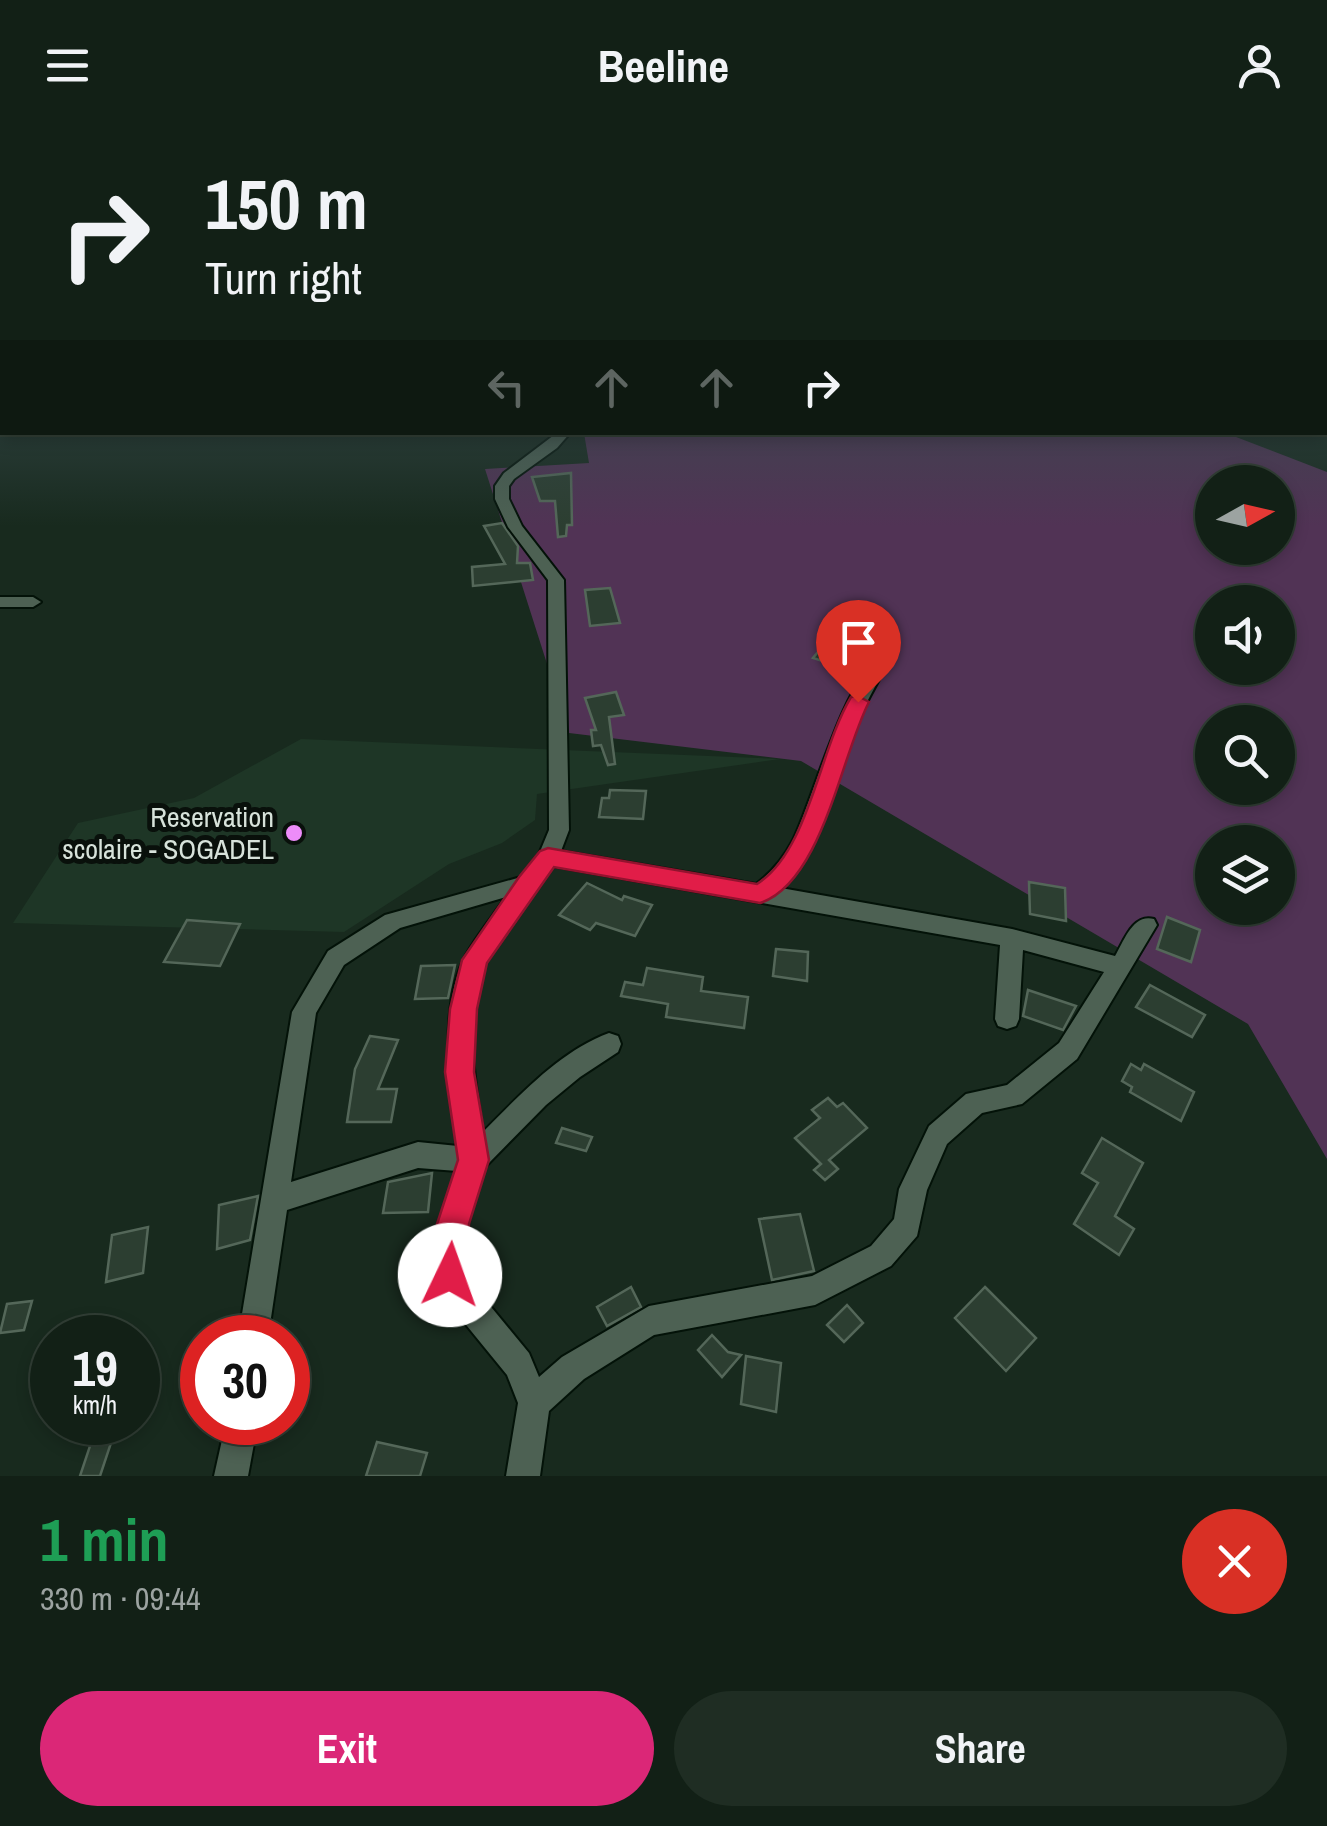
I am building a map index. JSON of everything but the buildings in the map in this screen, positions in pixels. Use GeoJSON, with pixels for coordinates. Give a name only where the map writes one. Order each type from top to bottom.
{"type":"FeatureCollection","features":[{"type":"Feature","properties":{"kind":"street"},"geometry":{"type":"LineString","coordinates":[[474,1160],[460,1072],[464,1009],[475,960],[548,857],[560,830],[556,580],[541,554],[510,520],[500,498],[503,481],[560,435]]}},
{"type":"Feature","properties":{"kind":"street"},"geometry":{"type":"LineString","coordinates":[[0,602],[33,602]]}},
{"type":"Feature","properties":{"kind":"street"},"geometry":{"type":"LineString","coordinates":[[760,894],[784,879],[818,809],[843,732],[874,672]]}},
{"type":"Feature","properties":{"kind":"street"},"geometry":{"type":"LineString","coordinates":[[548,857],[1012,938],[1121,967]]}},
{"type":"Feature","properties":{"kind":"street"},"geometry":{"type":"LineString","coordinates":[[257,1315],[304,1012],[336,958],[393,920],[528,884]]}},
{"type":"Feature","properties":{"kind":"street"},"geometry":{"type":"LineString","coordinates":[[534,1403],[573,1368],[649,1321],[815,1290],[882,1256],[908,1226],[913,1189],[938,1135],[975,1102],[1013,1096],[1068,1051],[1146,925]]}},
{"type":"Feature","properties":{"kind":"street"},"geometry":{"type":"LineString","coordinates":[[1006,1018],[1012,938]]}},
{"type":"Feature","properties":{"kind":"street"},"geometry":{"type":"LineString","coordinates":[[523,1476],[534,1403],[518,1364],[456,1288],[450,1275],[453,1224],[474,1160],[542,1088],[566,1068],[609,1044]]}},
{"type":"Feature","properties":{"kind":"street"},"geometry":{"type":"LineString","coordinates":[[273,1201],[418,1155],[474,1160]]}},
{"type":"Feature","properties":{"kind":"street"},"geometry":{"type":"LineString","coordinates":[[231,1476],[237,1445]]}},
{"type":"Feature","properties":{"kind":"shaded area"},"geometry":{"type":"Polygon","coordinates":[[[584,435],[1231,435],[1327,472],[1327,1159],[1248,1024],[801,761],[569,733],[485,469],[589,463],[584,435]]]}},
{"type":"Feature","properties":{"kind":"shaded area","name":"Reservation scolaire - SOGADEL"},"geometry":{"type":"Polygon","coordinates":[[[301,739],[780,759],[537,794],[535,820],[502,843],[449,864],[344,932],[13,923],[78,823],[194,798],[301,739]]]}},
{"type":"Feature","properties":{"kind":"place","name":"Reservation scolaire - SOGADEL"},"geometry":{"type":"Point","coordinates":[294,833]}},
{"type":"Feature","properties":{"kind":"route"},"geometry":{"type":"LineString","coordinates":[[450,1275],[453,1224],[474,1160],[460,1072],[464,1009],[475,960],[528,884],[548,857],[760,894],[784,879],[818,809],[843,732],[858,702]]}}]}
